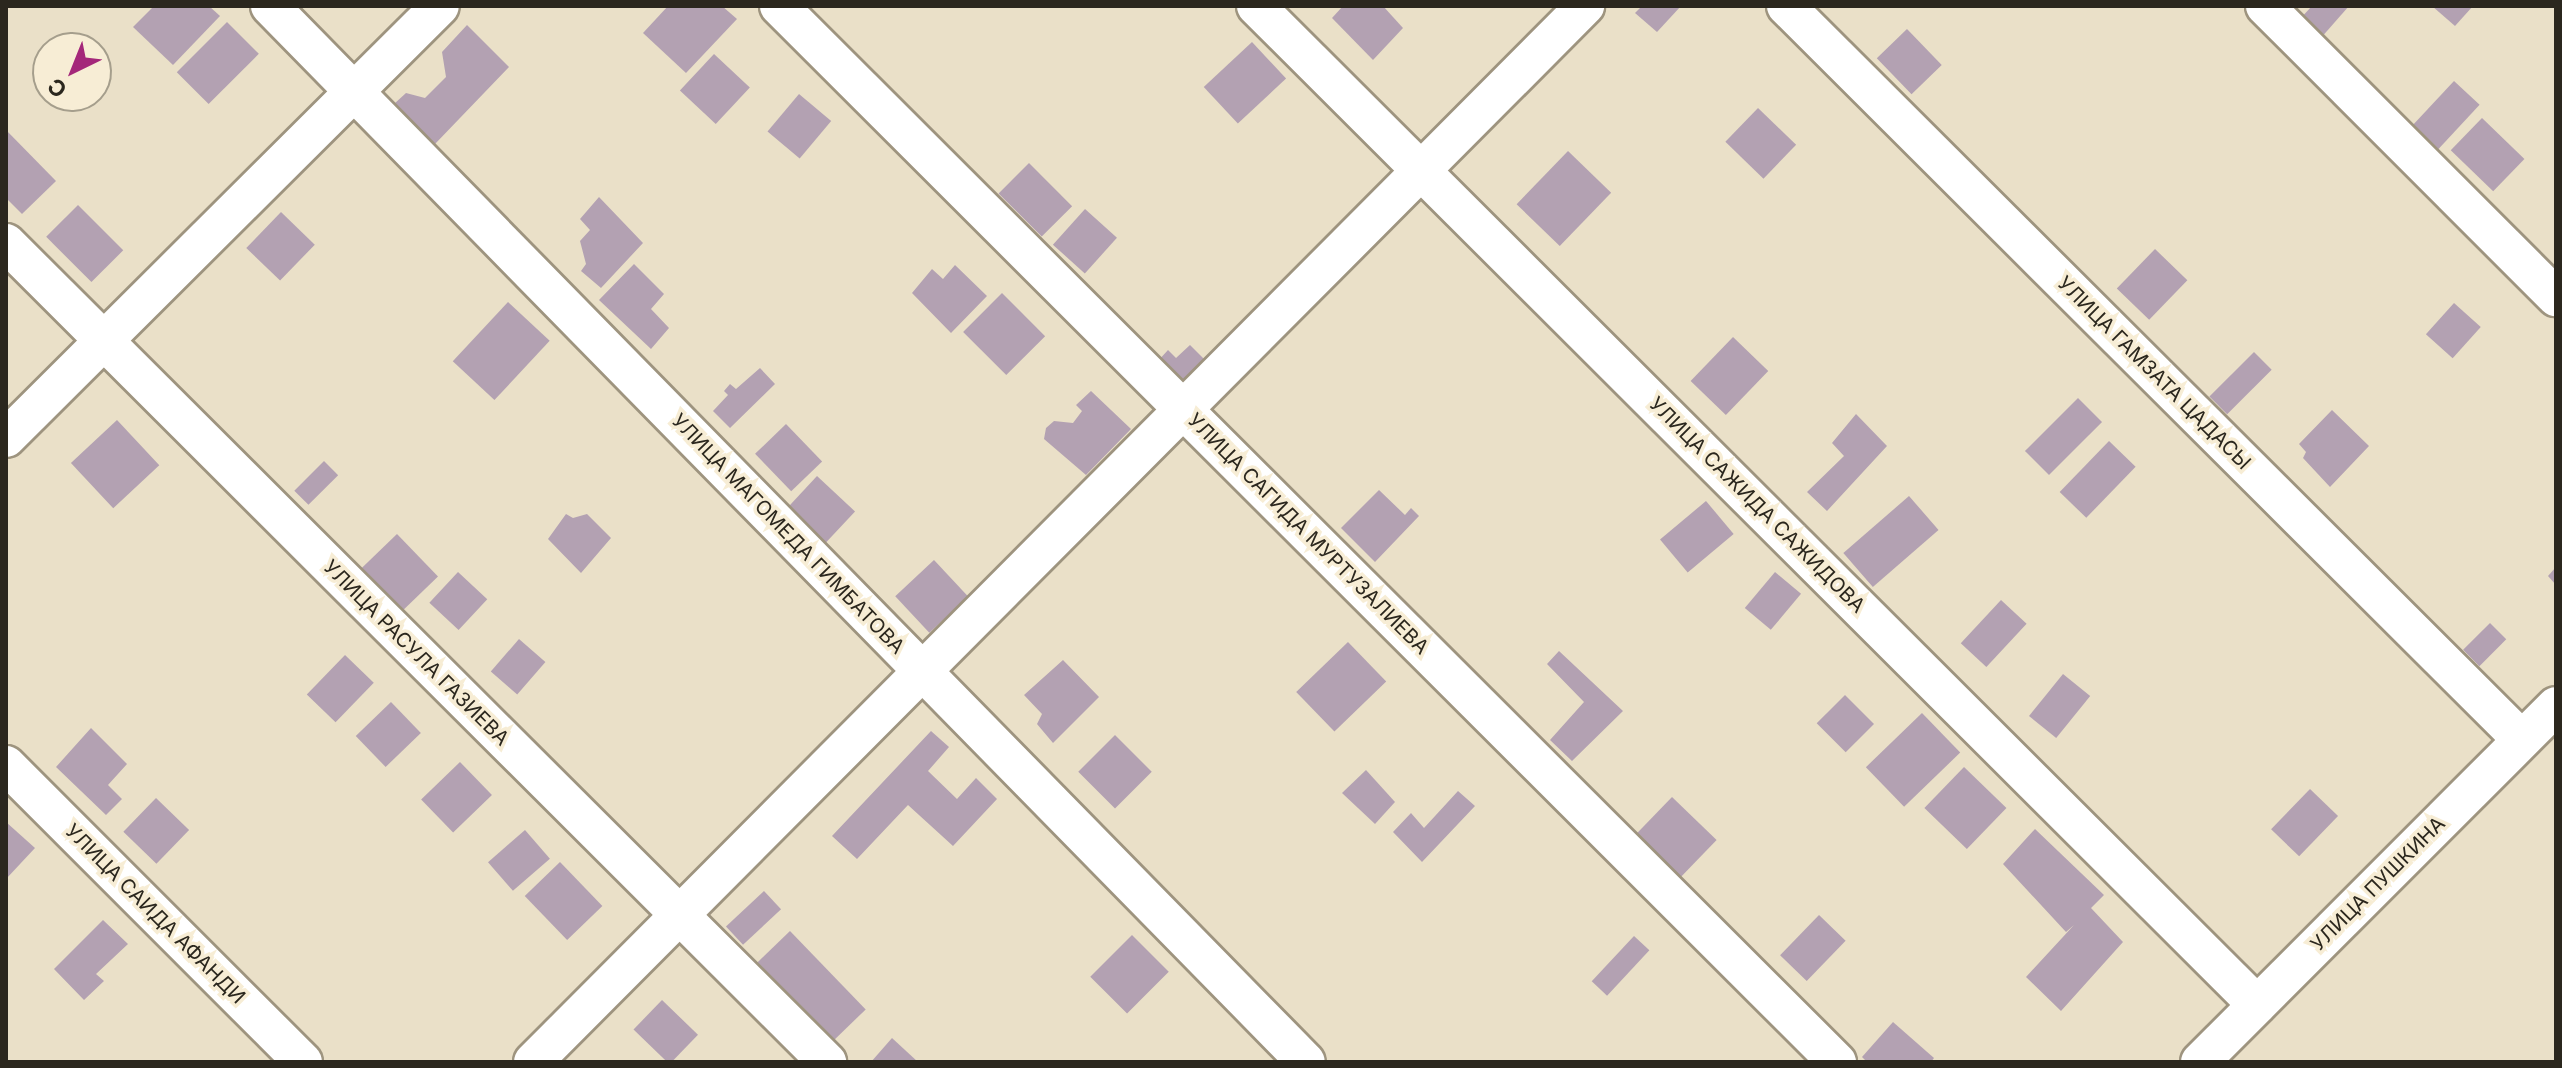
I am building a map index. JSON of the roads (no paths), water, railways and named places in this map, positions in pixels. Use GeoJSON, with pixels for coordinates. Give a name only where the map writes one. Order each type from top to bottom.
{"type":"FeatureCollection","features":[{"type":"Feature","properties":{"kind":"street","name":"УЛИЦА МАГОМЕДА ГИМБАТОВА"},"geometry":{"type":"LineString","coordinates":[[270,6],[1306,1062]]}},
{"type":"Feature","properties":{"kind":"street"},"geometry":{"type":"LineString","coordinates":[[6,438],[440,6]]}},
{"type":"Feature","properties":{"kind":"street","name":"УЛИЦА САГИДА МУРТУЗАЛИЕВА"},"geometry":{"type":"LineString","coordinates":[[779,6],[1837,1062]]}},
{"type":"Feature","properties":{"kind":"street","name":"УЛИЦА САЖИДА САЖИДОВА"},"geometry":{"type":"LineString","coordinates":[[1256,6],[2257,1005]]}},
{"type":"Feature","properties":{"kind":"street"},"geometry":{"type":"LineString","coordinates":[[533,1062],[1585,6]]}},
{"type":"Feature","properties":{"kind":"street","name":"УЛИЦА ГАМЗАТА ЦАДАСЫ"},"geometry":{"type":"LineString","coordinates":[[1786,6],[2522,740]]}},
{"type":"Feature","properties":{"kind":"street"},"geometry":{"type":"LineString","coordinates":[[2265,6],[2556,297]]}},
{"type":"Feature","properties":{"kind":"street","name":"УЛИЦА РАСУЛА ГАЗИЕВА"},"geometry":{"type":"LineString","coordinates":[[6,243],[827,1062]]}},
{"type":"Feature","properties":{"kind":"street","name":"УЛИЦА ПУШКИНА"},"geometry":{"type":"LineString","coordinates":[[2200,1062],[2556,706]]}},
{"type":"Feature","properties":{"kind":"street","name":"УЛИЦА САИДА АФАНДИ"},"geometry":{"type":"LineString","coordinates":[[6,765],[303,1062]]}}]}
